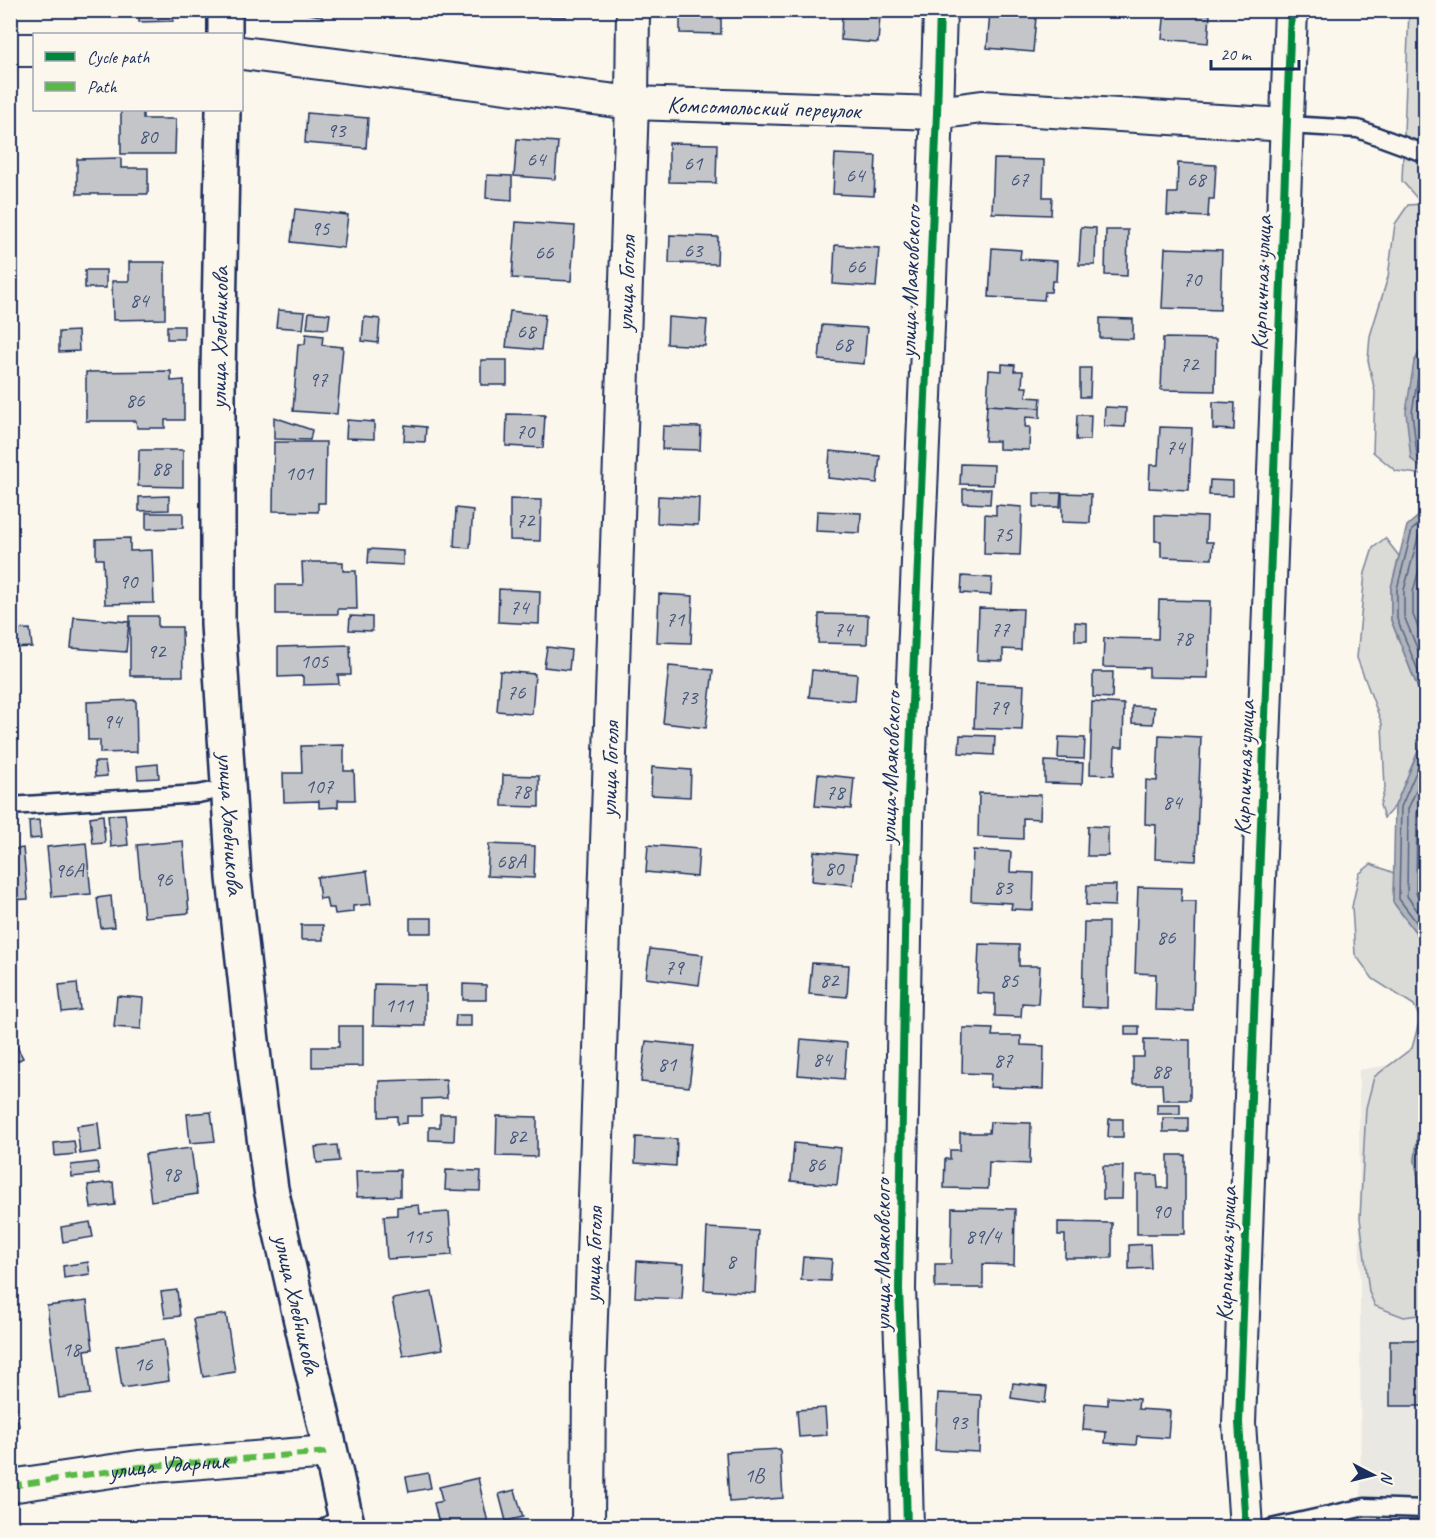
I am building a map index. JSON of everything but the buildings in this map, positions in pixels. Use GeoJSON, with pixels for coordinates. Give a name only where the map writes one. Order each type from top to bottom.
{"type":"FeatureCollection","features":[{"type":"Feature","properties":{"kind":"street"},"geometry":{"type":"LineString","coordinates":[[225,10],[225,33]]}},
{"type":"Feature","properties":{"kind":"street","name":"улица Гоголя"},"geometry":{"type":"LineString","coordinates":[[588,1527],[589,1375],[632,103],[633,10]]}},
{"type":"Feature","properties":{"kind":"street","name":"улица Маяковского"},"geometry":{"type":"LineString","coordinates":[[907,1527],[899,1289],[907,821],[940,10]]}},
{"type":"Feature","properties":{"kind":"street","name":"Кирпичная улица"},"geometry":{"type":"LineString","coordinates":[[1246,1527],[1239,1422],[1291,10]]}},
{"type":"Feature","properties":{"kind":"street"},"geometry":{"type":"LineString","coordinates":[[10,50],[33,50]]}},
{"type":"Feature","properties":{"kind":"street","name":"Комсомольский переулок"},"geometry":{"type":"LineString","coordinates":[[243,53],[632,103],[937,113],[982,107],[1287,125]]}},
{"type":"Feature","properties":{"kind":"street","name":"улица Хлебникова"},"geometry":{"type":"LineString","coordinates":[[223,111],[218,372],[218,624],[234,878],[271,1188],[330,1452],[339,1523]]}},
{"type":"Feature","properties":{"kind":"street","name":"улица Ударник"},"geometry":{"type":"LineString","coordinates":[[10,1486],[140,1467],[330,1452]]}},
{"type":"Feature","properties":{"kind":"lane"},"geometry":{"type":"LineString","coordinates":[[1287,125],[1358,129],[1425,154]]}},
{"type":"Feature","properties":{"kind":"lane"},"geometry":{"type":"LineString","coordinates":[[10,806],[198,794],[228,788]]}},
{"type":"Feature","properties":{"kind":"lane"},"geometry":{"type":"LineString","coordinates":[[1271,1527],[1365,1507],[1425,1509]]}},
{"type":"Feature","properties":{"kind":"shaded area"},"geometry":{"type":"Polygon","coordinates":[[[1409,11],[1425,11],[1426,342],[1414,363],[1421,467],[1425,461],[1425,475],[1396,471],[1373,452],[1375,392],[1368,360],[1370,336],[1388,277],[1395,224],[1408,205],[1422,204],[1402,181],[1409,11]]]}},
{"type":"Feature","properties":{"kind":"shaded area"},"geometry":{"type":"Polygon","coordinates":[[[1385,538],[1399,556],[1391,588],[1391,620],[1421,696],[1420,747],[1395,806],[1384,818],[1380,805],[1385,788],[1382,724],[1357,658],[1365,573],[1373,548],[1385,538]]]}},
{"type":"Feature","properties":{"kind":"shaded area"},"geometry":{"type":"Polygon","coordinates":[[[1371,864],[1394,873],[1393,902],[1425,945],[1425,1126],[1418,1130],[1415,1161],[1425,1216],[1425,1314],[1404,1317],[1375,1306],[1369,1292],[1360,1218],[1366,1108],[1374,1077],[1412,1048],[1420,1019],[1414,1005],[1373,979],[1355,954],[1352,907],[1359,874],[1371,864]]]}},
{"type":"Feature","properties":{"kind":"shaded area"},"geometry":{"type":"Polygon","coordinates":[[[1425,1059],[1425,1527],[1361,1527],[1359,1070],[1425,1059]]]}},
{"type":"Feature","properties":{"kind":"water"},"geometry":{"type":"Polygon","coordinates":[[[1425,342],[1426,461],[1421,467],[1411,459],[1406,412],[1414,362],[1425,342]]]}},
{"type":"Feature","properties":{"kind":"water"},"geometry":{"type":"Polygon","coordinates":[[[1426,513],[1425,945],[1393,902],[1395,806],[1420,747],[1421,696],[1391,620],[1391,588],[1407,526],[1426,513]]]}},
{"type":"Feature","properties":{"kind":"water"},"geometry":{"type":"Polygon","coordinates":[[[1425,1126],[1425,1216],[1415,1161],[1418,1130],[1425,1126]]]}},
{"type":"Feature","properties":{"kind":"marked path"},"geometry":{"type":"LineString","coordinates":[[10,1486],[139,1467],[329,1452]]}},
{"type":"Feature","properties":{"kind":"cycle path"},"geometry":{"type":"LineString","coordinates":[[907,1528],[899,1289],[907,821],[940,10]]}},
{"type":"Feature","properties":{"kind":"cycle path"},"geometry":{"type":"LineString","coordinates":[[1246,1528],[1239,1423],[1291,10]]}}]}
